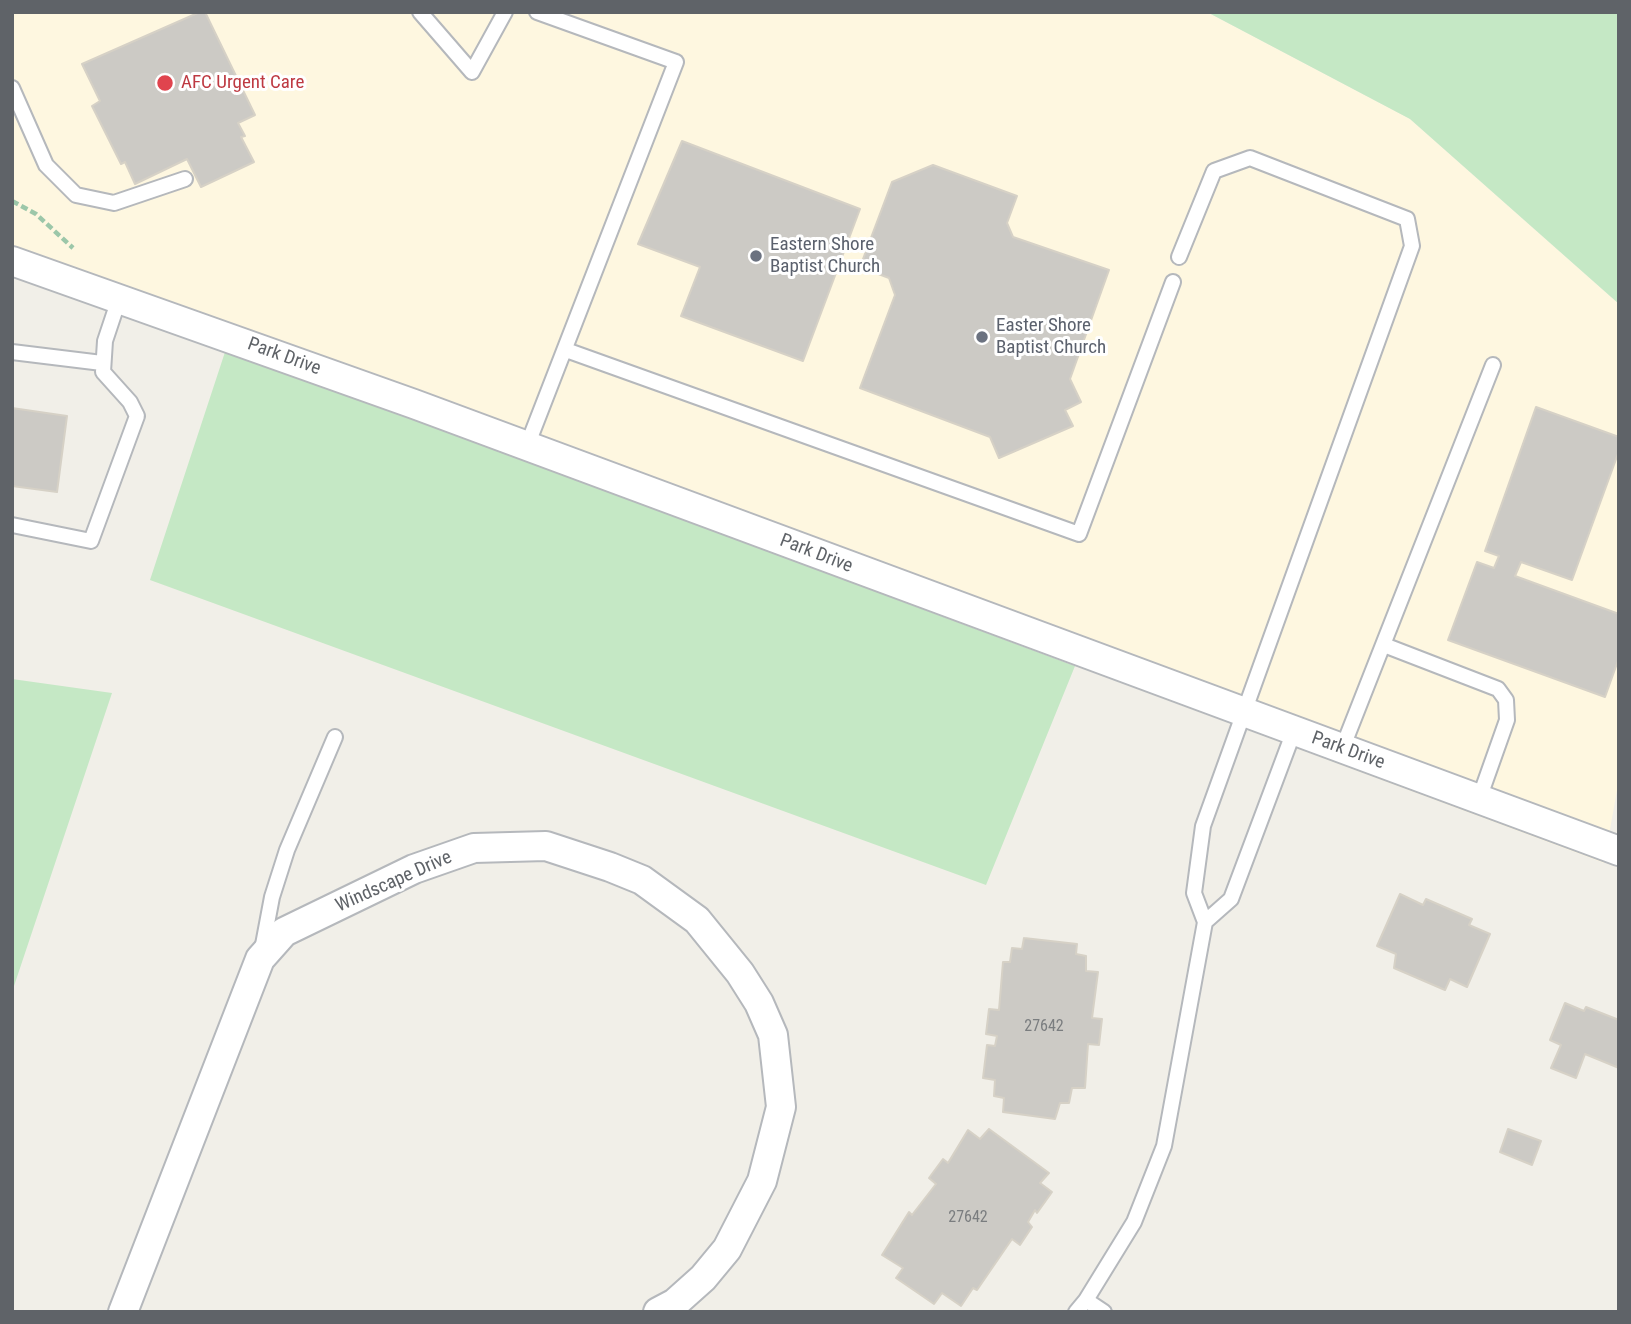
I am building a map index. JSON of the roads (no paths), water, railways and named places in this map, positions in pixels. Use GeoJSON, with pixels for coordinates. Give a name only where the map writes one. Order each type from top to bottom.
{"type":"FeatureCollection","features":[{"type":"Feature","properties":{"kind":"street","name":"Park Drive"},"geometry":{"type":"LineString","coordinates":[[12,261],[527,446],[1619,851]]}},
{"type":"Feature","properties":{"kind":"street","name":"Windscape Drive"},"geometry":{"type":"LineString","coordinates":[[123,1312],[260,959],[284,932],[414,870],[474,848],[546,846],[610,866],[642,880],[697,920],[720,945],[759,1003],[773,1035],[781,1107],[762,1181],[727,1249],[703,1279],[675,1303],[658,1312]]}},
{"type":"Feature","properties":{"kind":"lane"},"geometry":{"type":"LineString","coordinates":[[420,12],[472,72],[505,12]]}},
{"type":"Feature","properties":{"kind":"lane"},"geometry":{"type":"LineString","coordinates":[[527,446],[676,62],[537,12]]}},
{"type":"Feature","properties":{"kind":"lane"},"geometry":{"type":"LineString","coordinates":[[12,88],[46,165],[76,195],[114,203],[185,180]]}},
{"type":"Feature","properties":{"kind":"lane"},"geometry":{"type":"LineString","coordinates":[[1076,1312],[1134,1222],[1164,1146],[1205,922],[1194,893],[1202,826],[1412,246],[1407,219],[1250,159],[1214,171],[1180,257]]}},
{"type":"Feature","properties":{"kind":"lane"},"geometry":{"type":"LineString","coordinates":[[566,350],[1079,534],[1173,282]]}},
{"type":"Feature","properties":{"kind":"lane"},"geometry":{"type":"LineString","coordinates":[[12,526],[91,541],[137,416],[130,402],[103,372],[105,341],[119,299]]}},
{"type":"Feature","properties":{"kind":"lane"},"geometry":{"type":"LineString","coordinates":[[12,352],[102,363]]}},
{"type":"Feature","properties":{"kind":"lane"},"geometry":{"type":"LineString","coordinates":[[1342,749],[1493,365]]}},
{"type":"Feature","properties":{"kind":"lane"},"geometry":{"type":"LineString","coordinates":[[1384,645],[1498,689],[1506,700],[1507,720],[1479,799]]}},
{"type":"Feature","properties":{"kind":"lane"},"geometry":{"type":"LineString","coordinates":[[1205,922],[1231,899],[1294,731]]}},
{"type":"Feature","properties":{"kind":"lane"},"geometry":{"type":"LineString","coordinates":[[260,959],[272,897],[287,850],[335,737]]}},
{"type":"Feature","properties":{"kind":"lane"},"geometry":{"type":"LineString","coordinates":[[1086,1300],[1104,1312]]}},
{"type":"Feature","properties":{"kind":"place","name":"AFC Urgent Care"},"geometry":{"type":"Point","coordinates":[165,83]}},
{"type":"Feature","properties":{"kind":"place","name":"Eastern Shore Baptist Church"},"geometry":{"type":"Point","coordinates":[756,256]}},
{"type":"Feature","properties":{"kind":"place","name":"Easter Shore Baptist Church"},"geometry":{"type":"Point","coordinates":[982,337]}}]}
